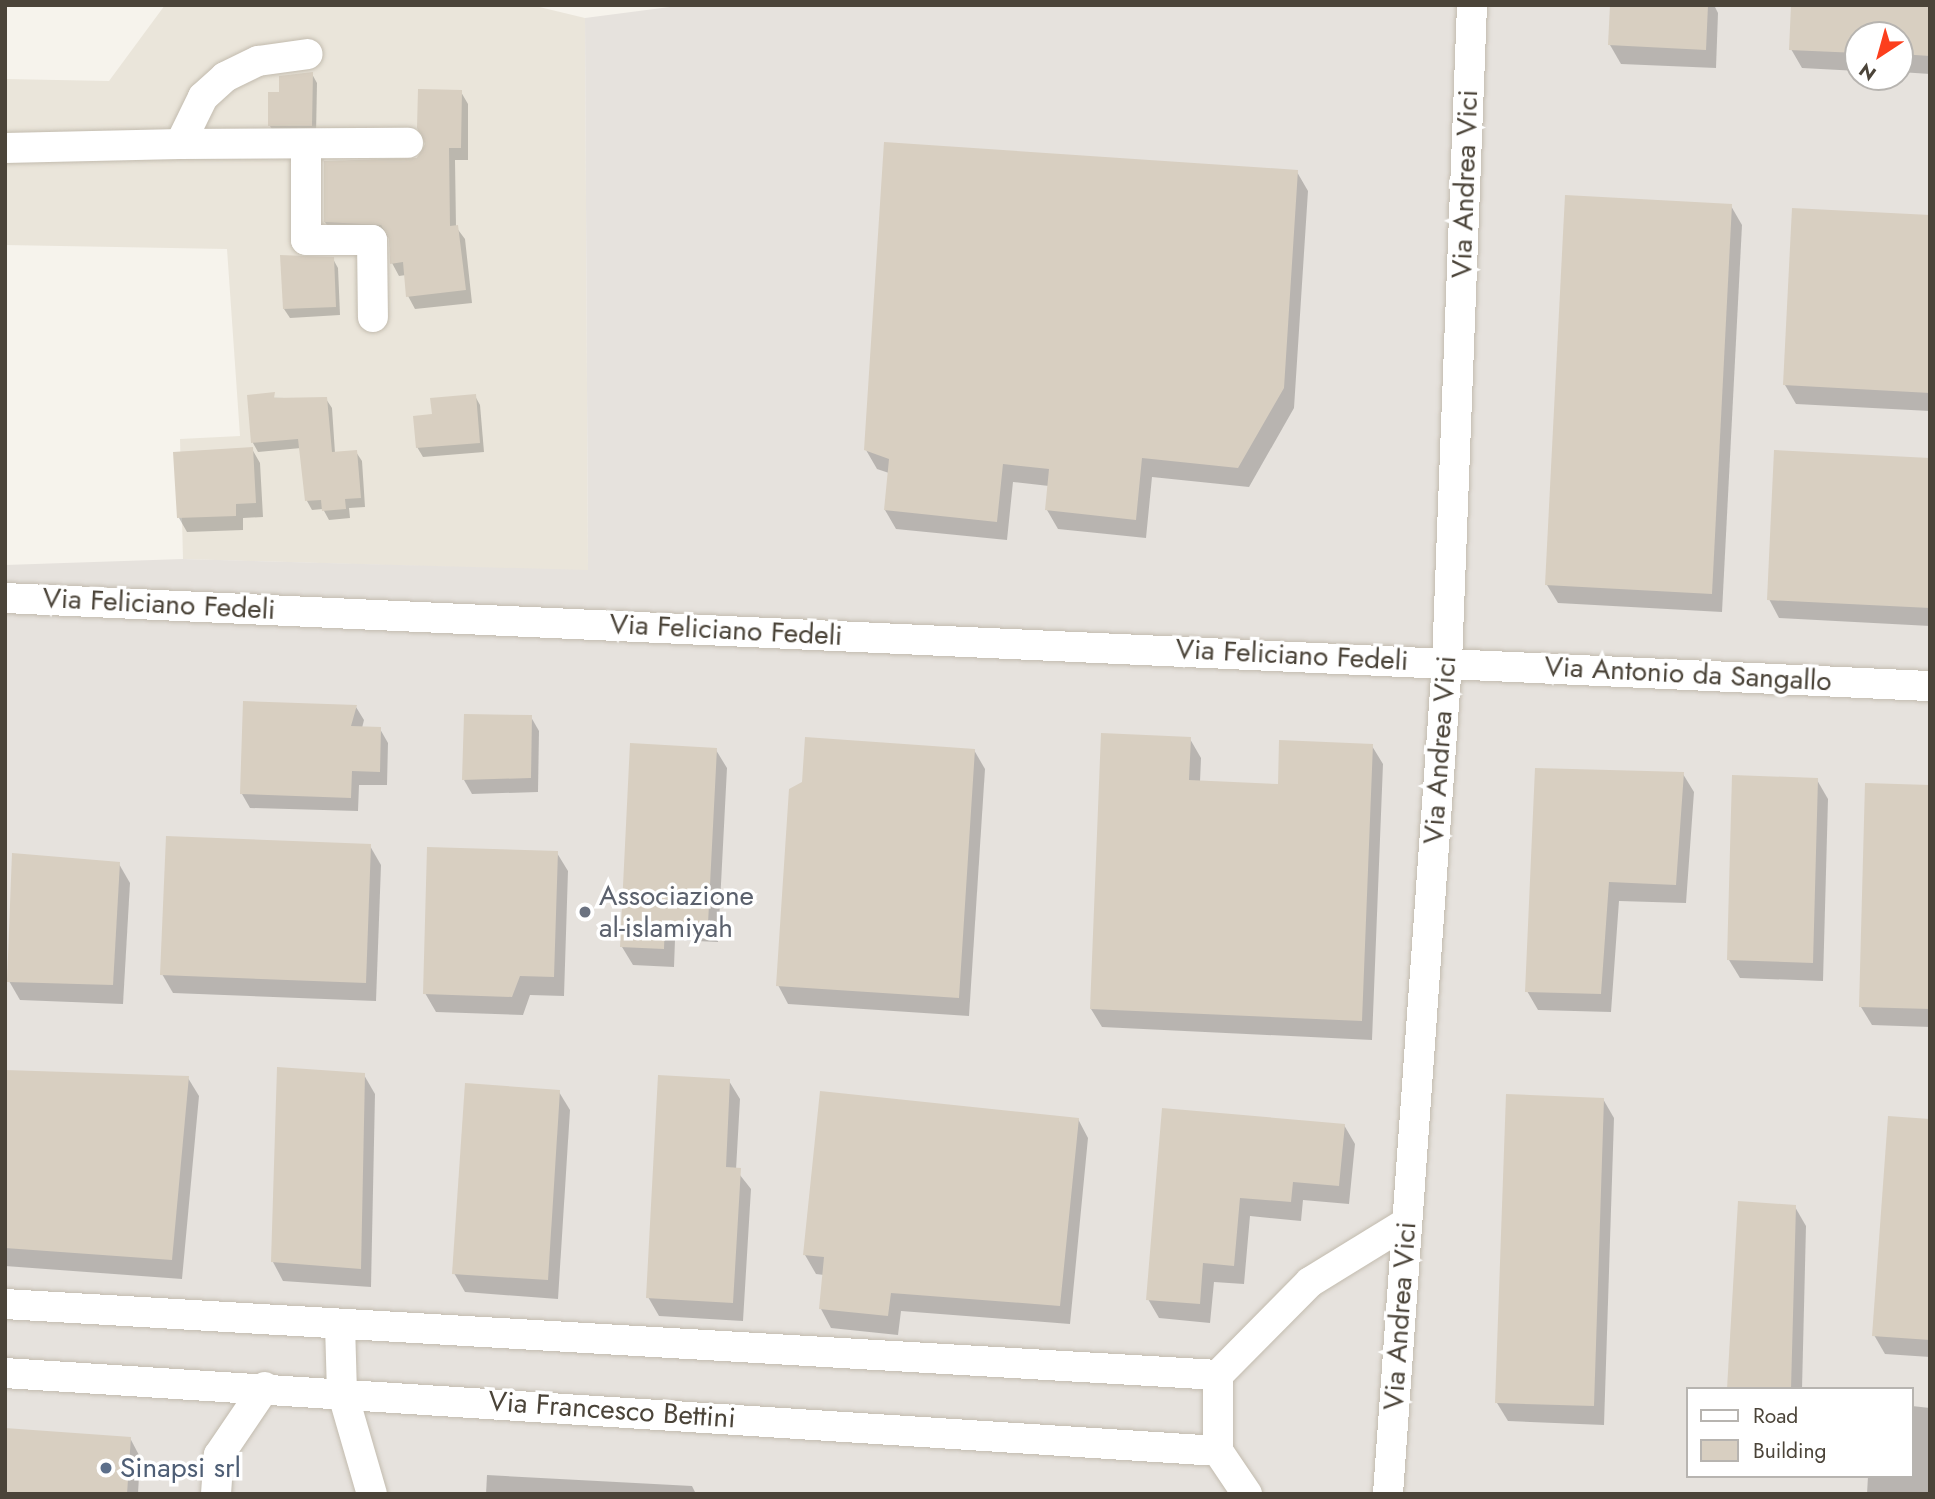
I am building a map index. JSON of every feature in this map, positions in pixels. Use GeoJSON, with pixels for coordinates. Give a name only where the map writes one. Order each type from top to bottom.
{"type":"FeatureCollection","features":[{"type":"Feature","properties":{"kind":"street","name":"Via Andrea Vici"},"geometry":{"type":"LineString","coordinates":[[1388,1494],[1447,662],[1472,5]]}},
{"type":"Feature","properties":{"kind":"street"},"geometry":{"type":"LineString","coordinates":[[180,144],[203,97],[225,77],[258,61],[308,54]]}},
{"type":"Feature","properties":{"kind":"street"},"geometry":{"type":"LineString","coordinates":[[5,148],[408,143]]}},
{"type":"Feature","properties":{"kind":"street"},"geometry":{"type":"LineString","coordinates":[[306,144],[306,240],[372,240],[373,317]]}},
{"type":"Feature","properties":{"kind":"street","name":"Via Feliciano Fedeli"},"geometry":{"type":"LineString","coordinates":[[5,598],[1447,662]]}},
{"type":"Feature","properties":{"kind":"street","name":"Via Antonio da Sangallo"},"geometry":{"type":"LineString","coordinates":[[1447,662],[1930,686]]}},
{"type":"Feature","properties":{"kind":"street"},"geometry":{"type":"LineString","coordinates":[[1247,1494],[1218,1451],[1218,1375],[1310,1282],[1406,1223]]}},
{"type":"Feature","properties":{"kind":"street"},"geometry":{"type":"LineString","coordinates":[[5,1304],[1218,1375]]}},
{"type":"Feature","properties":{"kind":"street"},"geometry":{"type":"LineString","coordinates":[[340,1325],[342,1391],[372,1494]]}},
{"type":"Feature","properties":{"kind":"street","name":"Via Francesco Bettini"},"geometry":{"type":"LineString","coordinates":[[5,1373],[342,1391],[1218,1451]]}},
{"type":"Feature","properties":{"kind":"street"},"geometry":{"type":"LineString","coordinates":[[216,1494],[219,1455],[265,1387]]}},
{"type":"Feature","properties":{"kind":"shaded area"},"geometry":{"type":"Polygon","coordinates":[[[165,5],[531,5],[585,18],[588,571],[183,559],[180,439],[240,436],[227,249],[5,245],[5,79],[109,81],[165,5]]]}},
{"type":"Feature","properties":{"kind":"shaded area"},"geometry":{"type":"Polygon","coordinates":[[[685,5],[1930,5],[1930,1494],[5,1494],[5,565],[183,559],[588,570],[585,18],[685,5]]]}},
{"type":"Feature","properties":{"kind":"building"},"geometry":{"type":"Polygon","coordinates":[[[1610,5],[1708,5],[1706,50],[1608,45],[1610,5]]]}},
{"type":"Feature","properties":{"kind":"building"},"geometry":{"type":"Polygon","coordinates":[[[1791,5],[1930,5],[1930,56],[1914,55],[1914,21],[1844,21],[1844,52],[1789,50],[1791,5]]]}},
{"type":"Feature","properties":{"kind":"building"},"geometry":{"type":"Polygon","coordinates":[[[313,72],[312,126],[268,126],[268,92],[279,92],[279,76],[313,72]]]}},
{"type":"Feature","properties":{"kind":"building"},"geometry":{"type":"Polygon","coordinates":[[[418,89],[462,90],[461,148],[449,148],[450,226],[458,225],[466,290],[406,297],[403,262],[390,264],[389,239],[381,225],[324,222],[324,161],[417,158],[425,144],[417,128],[418,89]]]}},
{"type":"Feature","properties":{"kind":"building"},"geometry":{"type":"Polygon","coordinates":[[[884,142],[1298,170],[1284,388],[1238,468],[1142,458],[1136,520],[1045,510],[1049,469],[1003,464],[997,522],[884,510],[889,459],[864,450],[884,142]]]}},
{"type":"Feature","properties":{"kind":"building"},"geometry":{"type":"Polygon","coordinates":[[[1565,195],[1732,204],[1712,594],[1545,585],[1565,195]]]}},
{"type":"Feature","properties":{"kind":"building"},"geometry":{"type":"Polygon","coordinates":[[[1792,208],[1930,215],[1930,393],[1783,385],[1792,208]]]}},
{"type":"Feature","properties":{"kind":"building"},"geometry":{"type":"Polygon","coordinates":[[[280,255],[334,257],[336,307],[283,309],[280,255]]]}},
{"type":"Feature","properties":{"kind":"building"},"geometry":{"type":"Polygon","coordinates":[[[275,392],[274,398],[327,397],[332,452],[357,450],[361,498],[345,499],[346,509],[322,511],[321,500],[305,501],[298,439],[251,443],[247,395],[275,392]]]}},
{"type":"Feature","properties":{"kind":"building"},"geometry":{"type":"Polygon","coordinates":[[[476,394],[480,443],[416,448],[413,416],[432,414],[430,398],[476,394]]]}},
{"type":"Feature","properties":{"kind":"building"},"geometry":{"type":"Polygon","coordinates":[[[253,447],[256,503],[236,504],[236,516],[177,518],[173,452],[253,447]]]}},
{"type":"Feature","properties":{"kind":"building"},"geometry":{"type":"Polygon","coordinates":[[[1774,450],[1930,458],[1930,608],[1767,600],[1774,450]]]}},
{"type":"Feature","properties":{"kind":"building"},"geometry":{"type":"Polygon","coordinates":[[[243,701],[357,705],[351,726],[381,727],[380,772],[352,771],[351,798],[240,794],[243,701]]]}},
{"type":"Feature","properties":{"kind":"building"},"geometry":{"type":"Polygon","coordinates":[[[464,714],[532,715],[531,778],[462,780],[464,714]]]}},
{"type":"Feature","properties":{"kind":"building"},"geometry":{"type":"Polygon","coordinates":[[[1101,733],[1191,737],[1189,780],[1278,784],[1279,740],[1373,744],[1362,1021],[1090,1009],[1101,733]]]}},
{"type":"Feature","properties":{"kind":"building"},"geometry":{"type":"Polygon","coordinates":[[[805,737],[975,749],[959,998],[776,986],[789,789],[802,782],[805,737]]]}},
{"type":"Feature","properties":{"kind":"building"},"geometry":{"type":"Polygon","coordinates":[[[630,743],[717,748],[708,924],[665,922],[664,949],[620,947],[630,743]]]}},
{"type":"Feature","properties":{"kind":"building"},"geometry":{"type":"Polygon","coordinates":[[[1535,768],[1684,772],[1676,885],[1609,882],[1601,994],[1525,992],[1535,768]]]}},
{"type":"Feature","properties":{"kind":"building"},"geometry":{"type":"Polygon","coordinates":[[[1732,775],[1818,778],[1813,963],[1727,960],[1732,775]]]}},
{"type":"Feature","properties":{"kind":"building"},"geometry":{"type":"Polygon","coordinates":[[[1865,783],[1930,785],[1930,1009],[1859,1007],[1865,783]]]}},
{"type":"Feature","properties":{"kind":"building"},"geometry":{"type":"Polygon","coordinates":[[[166,836],[371,844],[366,983],[160,975],[166,836]]]}},
{"type":"Feature","properties":{"kind":"building"},"geometry":{"type":"Polygon","coordinates":[[[427,847],[558,851],[554,977],[520,976],[512,997],[423,994],[427,847]]]}},
{"type":"Feature","properties":{"kind":"building"},"geometry":{"type":"Polygon","coordinates":[[[12,853],[120,862],[113,985],[7,982],[12,853]]]}},
{"type":"Feature","properties":{"kind":"building"},"geometry":{"type":"Polygon","coordinates":[[[277,1067],[365,1073],[361,1269],[271,1262],[277,1067]]]}},
{"type":"Feature","properties":{"kind":"building"},"geometry":{"type":"Polygon","coordinates":[[[5,1070],[189,1076],[172,1260],[5,1248],[5,1070]]]}},
{"type":"Feature","properties":{"kind":"building"},"geometry":{"type":"Polygon","coordinates":[[[658,1075],[730,1079],[726,1167],[741,1168],[733,1303],[646,1298],[658,1075]]]}},
{"type":"Feature","properties":{"kind":"building"},"geometry":{"type":"Polygon","coordinates":[[[465,1083],[560,1090],[548,1280],[452,1274],[465,1083]]]}},
{"type":"Feature","properties":{"kind":"building"},"geometry":{"type":"Polygon","coordinates":[[[820,1091],[1079,1118],[1060,1306],[891,1293],[888,1316],[819,1309],[824,1257],[803,1255],[820,1091]]]}},
{"type":"Feature","properties":{"kind":"building"},"geometry":{"type":"Polygon","coordinates":[[[1506,1094],[1604,1098],[1594,1406],[1495,1403],[1506,1094]]]}},
{"type":"Feature","properties":{"kind":"building"},"geometry":{"type":"Polygon","coordinates":[[[1162,1108],[1345,1124],[1339,1186],[1293,1182],[1291,1202],[1240,1198],[1234,1266],[1203,1263],[1200,1304],[1146,1300],[1162,1108]]]}},
{"type":"Feature","properties":{"kind":"building"},"geometry":{"type":"Polygon","coordinates":[[[1888,1116],[1930,1119],[1930,1340],[1872,1336],[1888,1116]]]}},
{"type":"Feature","properties":{"kind":"building"},"geometry":{"type":"Polygon","coordinates":[[[1738,1201],[1796,1205],[1791,1387],[1727,1387],[1738,1201]]]}},
{"type":"Feature","properties":{"kind":"building"},"geometry":{"type":"Polygon","coordinates":[[[5,1428],[131,1437],[127,1494],[5,1494],[5,1428]]]}},
{"type":"Feature","properties":{"kind":"place","name":"Associazione al-islamiyah"},"geometry":{"type":"Point","coordinates":[585,912]}},
{"type":"Feature","properties":{"kind":"place","name":"Sinapsi srl"},"geometry":{"type":"Point","coordinates":[106,1468]}}]}
